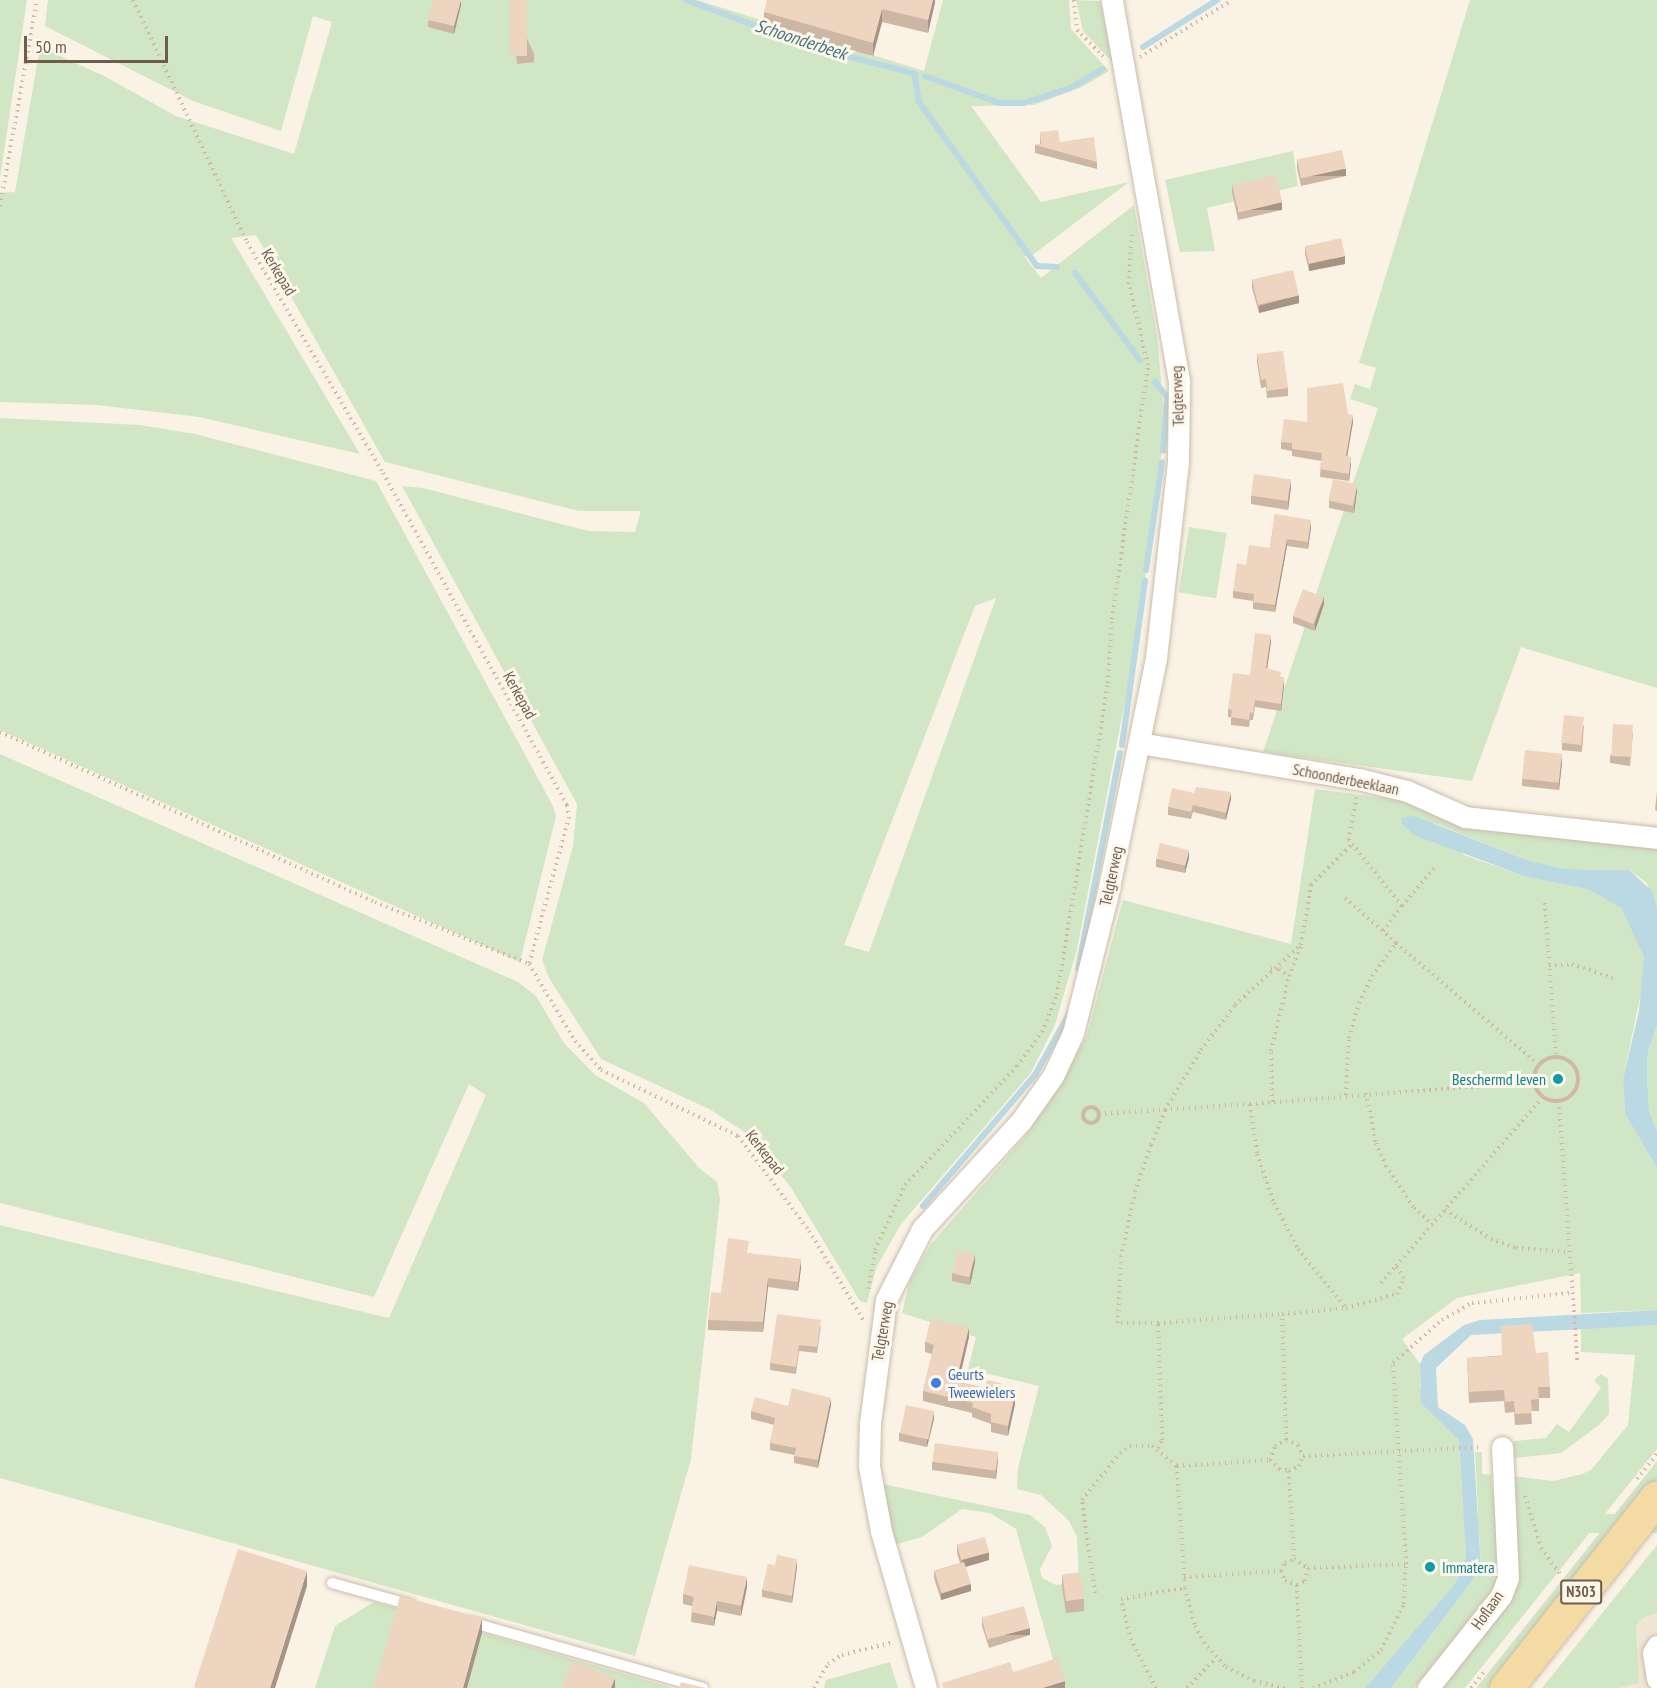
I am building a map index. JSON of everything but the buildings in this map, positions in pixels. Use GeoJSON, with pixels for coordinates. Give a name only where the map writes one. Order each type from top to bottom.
{"type":"FeatureCollection","features":[{"type":"Feature","properties":{"kind":"main road","name":"N303"},"geometry":{"type":"LineString","coordinates":[[1506,1688],[1657,1497]]}},
{"type":"Feature","properties":{"kind":"street","name":"Telgterweg"},"geometry":{"type":"LineString","coordinates":[[926,1688],[881,1531],[869,1466],[872,1400],[886,1300],[922,1229],[1021,1121],[1053,1076],[1073,1033],[1107,897],[1157,646],[1178,461],[1179,381],[1116,64],[1112,0]]}},
{"type":"Feature","properties":{"kind":"street","name":"Schoonderbeeklaan"},"geometry":{"type":"LineString","coordinates":[[1139,743],[1359,779],[1407,791],[1465,818],[1657,838]]}},
{"type":"Feature","properties":{"kind":"street","name":"Hoflaan"},"geometry":{"type":"LineString","coordinates":[[1428,1688],[1501,1596],[1508,1578],[1502,1487],[1495,1447]]}},
{"type":"Feature","properties":{"kind":"street"},"geometry":{"type":"LineString","coordinates":[[1657,1646],[1653,1653],[1657,1679]]}},
{"type":"Feature","properties":{"kind":"lane"},"geometry":{"type":"LineString","coordinates":[[332,1583],[422,1608]]}},
{"type":"Feature","properties":{"kind":"lane"},"geometry":{"type":"LineString","coordinates":[[456,1618],[703,1688]]}},
{"type":"Feature","properties":{"kind":"path"},"geometry":{"type":"LineString","coordinates":[[0,206],[37,0]]}},
{"type":"Feature","properties":{"kind":"path","name":"Kerkepad"},"geometry":{"type":"LineString","coordinates":[[133,0],[247,242],[383,473],[567,805],[569,818],[529,964],[575,1041],[601,1070],[738,1136],[809,1231],[868,1327]]}},
{"type":"Feature","properties":{"kind":"path"},"geometry":{"type":"LineString","coordinates":[[1074,0],[1077,30],[1116,64],[1232,0]]}},
{"type":"Feature","properties":{"kind":"path","name":"Telgterweg"},"geometry":{"type":"LineString","coordinates":[[868,1293],[876,1250],[905,1185],[1017,1066],[1042,1032],[1057,995],[1108,683],[1112,619],[1148,364],[1129,284],[1133,225]]}},
{"type":"Feature","properties":{"kind":"path"},"geometry":{"type":"LineString","coordinates":[[0,732],[375,902],[529,964]]}},
{"type":"Feature","properties":{"kind":"path"},"geometry":{"type":"LineString","coordinates":[[1359,779],[1348,840],[1402,906]]}},
{"type":"Feature","properties":{"kind":"path"},"geometry":{"type":"LineString","coordinates":[[1272,1102],[1270,1051],[1289,976],[1302,945],[1311,885],[1352,844]]}},
{"type":"Feature","properties":{"kind":"path"},"geometry":{"type":"LineString","coordinates":[[1383,931],[1435,867]]}},
{"type":"Feature","properties":{"kind":"path"},"geometry":{"type":"LineString","coordinates":[[1345,898],[1539,1065]]}},
{"type":"Feature","properties":{"kind":"path"},"geometry":{"type":"LineString","coordinates":[[1545,903],[1556,1057]]}},
{"type":"Feature","properties":{"kind":"path"},"geometry":{"type":"LineString","coordinates":[[1346,1095],[1349,1038],[1359,1003],[1372,976],[1396,943]]}},
{"type":"Feature","properties":{"kind":"path"},"geometry":{"type":"LineString","coordinates":[[1302,945],[1270,969],[1228,1014],[1166,1110],[1135,1192],[1117,1301],[1118,1323],[1158,1323],[1346,1308],[1397,1294],[1404,1278],[1396,1266]]}},
{"type":"Feature","properties":{"kind":"path"},"geometry":{"type":"LineString","coordinates":[[1549,965],[1572,964],[1613,978]]}},
{"type":"Feature","properties":{"kind":"path"},"geometry":{"type":"LineString","coordinates":[[1270,969],[1279,969],[1289,976]]}},
{"type":"Feature","properties":{"kind":"path"},"geometry":{"type":"LineString","coordinates":[[1556,1057],[1570,1062],[1578,1074],[1572,1095],[1559,1101],[1543,1097],[1534,1082],[1539,1065],[1556,1057]]}},
{"type":"Feature","properties":{"kind":"path"},"geometry":{"type":"LineString","coordinates":[[1099,1114],[1091,1123],[1083,1116],[1090,1107],[1099,1114],[1534,1082]]}},
{"type":"Feature","properties":{"kind":"path"},"geometry":{"type":"LineString","coordinates":[[1366,1093],[1374,1135],[1386,1166],[1414,1208],[1432,1224]]}},
{"type":"Feature","properties":{"kind":"path"},"geometry":{"type":"LineString","coordinates":[[1381,1283],[1543,1097]]}},
{"type":"Feature","properties":{"kind":"path"},"geometry":{"type":"LineString","coordinates":[[1559,1101],[1577,1360]]}},
{"type":"Feature","properties":{"kind":"path"},"geometry":{"type":"LineString","coordinates":[[1250,1104],[1257,1154],[1274,1203],[1298,1249],[1346,1308]]}},
{"type":"Feature","properties":{"kind":"path"},"geometry":{"type":"LineString","coordinates":[[1445,1210],[1467,1227],[1499,1242],[1542,1252],[1569,1252]]}},
{"type":"Feature","properties":{"kind":"path"},"geometry":{"type":"LineString","coordinates":[[1313,1688],[1354,1672],[1381,1650],[1404,1604],[1406,1564],[1393,1363],[1442,1320],[1472,1303],[1572,1293]]}},
{"type":"Feature","properties":{"kind":"path","name":"Telgterweg"},"geometry":{"type":"LineString","coordinates":[[867,1313],[868,1327]]}},
{"type":"Feature","properties":{"kind":"path"},"geometry":{"type":"LineString","coordinates":[[1282,1314],[1286,1440]]}},
{"type":"Feature","properties":{"kind":"path"},"geometry":{"type":"LineString","coordinates":[[1158,1323],[1162,1440],[1158,1448]]}},
{"type":"Feature","properties":{"kind":"path"},"geometry":{"type":"LineString","coordinates":[[1177,1466],[1270,1460],[1279,1469],[1289,1471],[1299,1466],[1303,1456],[1298,1445],[1286,1440]]}},
{"type":"Feature","properties":{"kind":"path"},"geometry":{"type":"LineString","coordinates":[[1270,1460],[1275,1446],[1286,1440]]}},
{"type":"Feature","properties":{"kind":"path"},"geometry":{"type":"LineString","coordinates":[[1095,1593],[1082,1500],[1120,1453],[1139,1444],[1158,1448],[1177,1466],[1185,1588],[1195,1626],[1216,1658],[1254,1681],[1285,1688]]}},
{"type":"Feature","properties":{"kind":"path"},"geometry":{"type":"LineString","coordinates":[[1303,1456],[1495,1447]]}},
{"type":"Feature","properties":{"kind":"path"},"geometry":{"type":"LineString","coordinates":[[1289,1471],[1294,1559]]}},
{"type":"Feature","properties":{"kind":"path"},"geometry":{"type":"LineString","coordinates":[[1502,1487],[1515,1489],[1527,1498],[1541,1548],[1560,1574]]}},
{"type":"Feature","properties":{"kind":"path"},"geometry":{"type":"LineString","coordinates":[[1294,1559],[1308,1568],[1406,1564]]}},
{"type":"Feature","properties":{"kind":"path"},"geometry":{"type":"LineString","coordinates":[[1294,1559],[1285,1563],[1281,1571],[1285,1581],[1297,1585],[1305,1581],[1308,1568]]}},
{"type":"Feature","properties":{"kind":"path"},"geometry":{"type":"LineString","coordinates":[[1184,1577],[1281,1571]]}},
{"type":"Feature","properties":{"kind":"path"},"geometry":{"type":"LineString","coordinates":[[1297,1585],[1302,1688]]}},
{"type":"Feature","properties":{"kind":"path"},"geometry":{"type":"LineString","coordinates":[[1156,1688],[1134,1648],[1121,1599],[1185,1588]]}},
{"type":"Feature","properties":{"kind":"path"},"geometry":{"type":"LineString","coordinates":[[814,1688],[828,1665],[842,1655],[895,1642]]}},
{"type":"Feature","properties":{"kind":"path"},"geometry":{"type":"LineString","coordinates":[[1187,1688],[1216,1658]]}},
{"type":"Feature","properties":{"kind":"shaded area"},"geometry":{"type":"Polygon","coordinates":[[[1657,1595],[1657,1688],[1584,1688],[1657,1595]]]}},
{"type":"Feature","properties":{"kind":"green space"},"geometry":{"type":"Polygon","coordinates":[[[0,0],[27,0],[0,178],[0,0]]]}},
{"type":"Feature","properties":{"kind":"green space"},"geometry":{"type":"Polygon","coordinates":[[[48,0],[697,0],[924,71],[943,0],[1069,0],[1071,29],[1109,71],[1082,87],[1034,105],[971,106],[1041,202],[1129,182],[1030,257],[1024,256],[1041,278],[1134,205],[1157,335],[1163,403],[1161,457],[1138,634],[1077,949],[1055,1025],[1030,1074],[901,1224],[876,1268],[867,1303],[860,1301],[792,1189],[752,1137],[711,1110],[601,1059],[549,978],[542,960],[573,846],[577,804],[402,486],[423,488],[588,531],[635,532],[641,511],[579,511],[385,462],[256,235],[231,238],[360,454],[199,417],[97,405],[0,402],[0,193],[15,192],[40,47],[104,76],[176,116],[294,154],[332,22],[313,16],[281,131],[193,101],[45,26],[48,0]],[[996,598],[975,606],[844,945],[869,952],[996,598]]]}},
{"type":"Feature","properties":{"kind":"green space"},"geometry":{"type":"Polygon","coordinates":[[[1076,0],[1100,1],[1114,64],[1083,31],[1076,0]]]}},
{"type":"Feature","properties":{"kind":"green space"},"geometry":{"type":"Polygon","coordinates":[[[1470,0],[1657,0],[1657,688],[1521,647],[1472,781],[1263,752],[1378,408],[1350,399],[1355,384],[1370,389],[1376,368],[1359,363],[1470,0]]]}},
{"type":"Feature","properties":{"kind":"green space"},"geometry":{"type":"Polygon","coordinates":[[[1293,151],[1298,186],[1207,208],[1215,251],[1180,252],[1165,180],[1293,151]]]}},
{"type":"Feature","properties":{"kind":"green space"},"geometry":{"type":"Polygon","coordinates":[[[0,418],[140,425],[195,434],[376,481],[553,806],[556,816],[520,962],[0,730],[0,418]]]}},
{"type":"Feature","properties":{"kind":"green space"},"geometry":{"type":"Polygon","coordinates":[[[1189,527],[1227,533],[1216,598],[1179,592],[1189,527]]]}},
{"type":"Feature","properties":{"kind":"green space"},"geometry":{"type":"Polygon","coordinates":[[[0,754],[518,982],[536,996],[564,1043],[595,1075],[644,1103],[699,1168],[717,1182],[720,1200],[691,1459],[635,1656],[0,1478],[0,1225],[389,1318],[486,1095],[469,1084],[374,1297],[0,1203],[0,754]]]}},
{"type":"Feature","properties":{"kind":"green space"},"geometry":{"type":"Polygon","coordinates":[[[1315,789],[1400,800],[1457,820],[1657,846],[1657,908],[1646,882],[1629,870],[1565,869],[1530,861],[1434,823],[1464,855],[1527,877],[1590,890],[1622,909],[1635,932],[1644,957],[1644,978],[1623,1079],[1625,1114],[1657,1168],[1657,1310],[1581,1313],[1580,1273],[1457,1298],[1402,1339],[1420,1364],[1420,1388],[1459,1440],[1466,1556],[1462,1572],[1452,1587],[1365,1688],[1061,1688],[1016,1529],[990,1513],[962,1509],[922,1537],[894,1545],[882,1484],[1030,1515],[1045,1527],[1052,1546],[1040,1569],[1042,1578],[1056,1585],[1079,1581],[1077,1537],[1069,1521],[1041,1495],[1017,1489],[1018,1468],[1039,1386],[968,1369],[976,1337],[902,1313],[910,1281],[931,1244],[1024,1138],[1057,1090],[1087,1035],[1123,900],[1291,944],[1315,789]]]}},
{"type":"Feature","properties":{"kind":"green space"},"geometry":{"type":"Polygon","coordinates":[[[1657,1026],[1657,1131],[1649,1110],[1647,1073],[1648,1051],[1657,1026]]]}},
{"type":"Feature","properties":{"kind":"green space"},"geometry":{"type":"Polygon","coordinates":[[[1657,1325],[1657,1449],[1465,1688],[1436,1688],[1506,1598],[1511,1476],[1553,1481],[1582,1474],[1591,1470],[1628,1425],[1635,1355],[1581,1352],[1581,1327],[1657,1325]]]}},
{"type":"Feature","properties":{"kind":"green space"},"geometry":{"type":"Polygon","coordinates":[[[1601,1374],[1608,1379],[1609,1414],[1599,1425],[1561,1453],[1514,1458],[1514,1441],[1546,1438],[1557,1424],[1569,1432],[1601,1388],[1594,1380],[1601,1374]]]}},
{"type":"Feature","properties":{"kind":"green space"},"geometry":{"type":"Polygon","coordinates":[[[1475,1452],[1482,1452],[1482,1474],[1491,1475],[1500,1563],[1499,1585],[1414,1688],[1391,1688],[1481,1569],[1475,1452]]]}},
{"type":"Feature","properties":{"kind":"green space"},"geometry":{"type":"Polygon","coordinates":[[[1657,1461],[1657,1480],[1490,1688],[1476,1688],[1657,1461]]]}},
{"type":"Feature","properties":{"kind":"green space"},"geometry":{"type":"Polygon","coordinates":[[[1434,1514],[1657,1514],[1657,1533],[1434,1533],[1434,1514]]]}},
{"type":"Feature","properties":{"kind":"green space"},"geometry":{"type":"Polygon","coordinates":[[[1657,1545],[1657,1613],[1643,1618],[1636,1626],[1639,1683],[1619,1688],[1542,1688],[1657,1545]]]}},
{"type":"Feature","properties":{"kind":"green space"},"geometry":{"type":"Polygon","coordinates":[[[374,1602],[673,1688],[315,1688],[335,1626],[374,1602]]]}},
{"type":"Feature","properties":{"kind":"green space"},"geometry":{"type":"Polygon","coordinates":[[[890,1662],[898,1688],[824,1688],[826,1680],[890,1662]]]}},
{"type":"Feature","properties":{"kind":"water"},"geometry":{"type":"Polygon","coordinates":[[[1414,816],[1530,861],[1565,869],[1629,870],[1652,891],[1657,908],[1657,1026],[1648,1051],[1647,1073],[1649,1110],[1657,1131],[1657,1168],[1625,1114],[1623,1079],[1639,1011],[1644,957],[1622,909],[1590,890],[1527,877],[1414,835],[1402,824],[1401,818],[1414,816]]]}},
{"type":"Feature","properties":{"kind":"water"},"geometry":{"type":"Polygon","coordinates":[[[1657,1310],[1657,1325],[1471,1335],[1436,1368],[1438,1407],[1465,1425],[1473,1439],[1481,1569],[1391,1688],[1365,1688],[1452,1587],[1462,1572],[1466,1556],[1459,1440],[1421,1403],[1420,1364],[1424,1355],[1464,1325],[1480,1320],[1657,1310]]]}},
{"type":"Feature","properties":{"kind":"waterway","name":"Schoonderbeek"},"geometry":{"type":"LineString","coordinates":[[686,0],[813,47],[916,74]]}},
{"type":"Feature","properties":{"kind":"waterway","name":"Schoonderbeek"},"geometry":{"type":"LineString","coordinates":[[1143,47],[1217,0]]}},
{"type":"Feature","properties":{"kind":"waterway","name":"Schoonderbeek"},"geometry":{"type":"LineString","coordinates":[[925,76],[999,103],[1024,103],[1070,88],[1103,69]]}},
{"type":"Feature","properties":{"kind":"waterway"},"geometry":{"type":"LineString","coordinates":[[914,73],[919,102],[1037,266],[1057,267]]}},
{"type":"Feature","properties":{"kind":"waterway"},"geometry":{"type":"LineString","coordinates":[[1075,273],[1140,360]]}},
{"type":"Feature","properties":{"kind":"waterway"},"geometry":{"type":"LineString","coordinates":[[1155,382],[1167,397],[1163,451]]}},
{"type":"Feature","properties":{"kind":"waterway"},"geometry":{"type":"LineString","coordinates":[[1146,570],[1162,462]]}},
{"type":"Feature","properties":{"kind":"waterway"},"geometry":{"type":"LineString","coordinates":[[1122,745],[1145,581]]}},
{"type":"Feature","properties":{"kind":"waterway"},"geometry":{"type":"LineString","coordinates":[[1078,969],[1120,753]]}},
{"type":"Feature","properties":{"kind":"waterway"},"geometry":{"type":"LineString","coordinates":[[923,1206],[1035,1075],[1069,1014]]}},
{"type":"Feature","properties":{"kind":"place","name":"Beschermd leven"},"geometry":{"type":"Point","coordinates":[1558,1079]}},
{"type":"Feature","properties":{"kind":"place","name":"Geurts Tweewielers"},"geometry":{"type":"Point","coordinates":[936,1383]}},
{"type":"Feature","properties":{"kind":"place","name":"Immatera"},"geometry":{"type":"Point","coordinates":[1430,1567]}}]}
